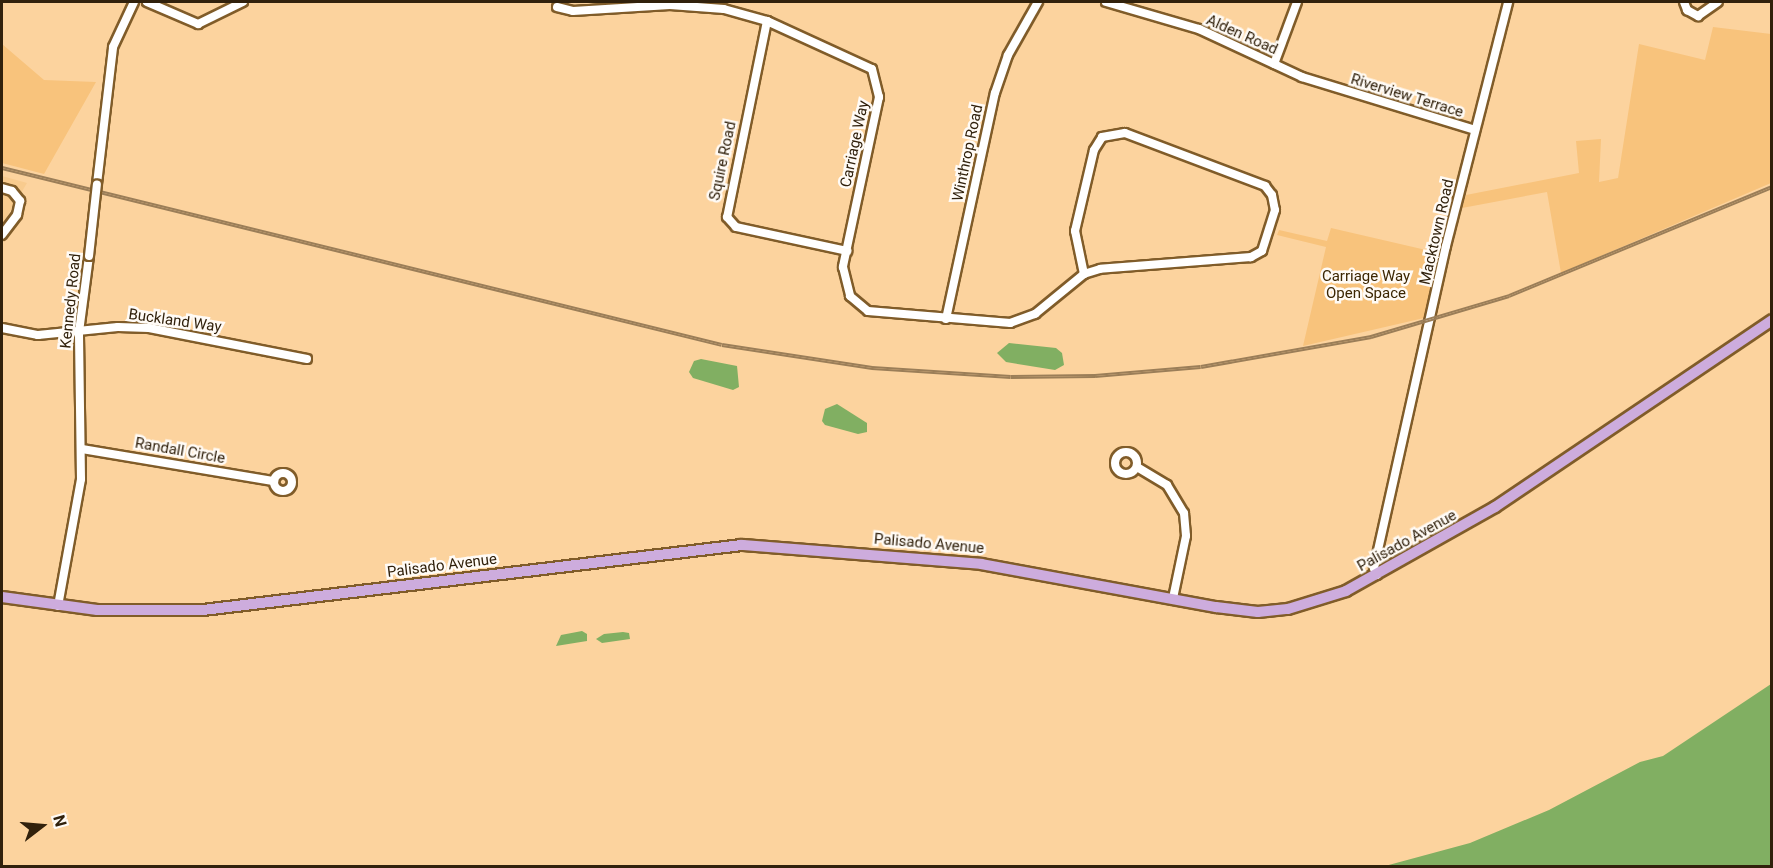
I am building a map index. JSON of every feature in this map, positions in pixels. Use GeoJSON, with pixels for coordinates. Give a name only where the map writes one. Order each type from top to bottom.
{"type":"FeatureCollection","features":[{"type":"Feature","properties":{"kind":"main road","name":"Palisado Avenue"},"geometry":{"type":"LineString","coordinates":[[2,597],[58,606],[119,611],[220,609],[734,545],[981,564],[1236,610],[1273,611],[1335,597],[1377,575],[1556,469],[1772,320]]}},
{"type":"Feature","properties":{"kind":"street","name":"Kennedy Road"},"geometry":{"type":"LineString","coordinates":[[58,606],[78,495],[82,449],[79,332],[113,47],[134,2]]}},
{"type":"Feature","properties":{"kind":"street"},"geometry":{"type":"LineString","coordinates":[[147,2],[178,18],[198,24],[243,2]]}},
{"type":"Feature","properties":{"kind":"street","name":"Winthrop Road"},"geometry":{"type":"LineString","coordinates":[[946,319],[995,93],[1008,55],[1038,2]]}},
{"type":"Feature","properties":{"kind":"street","name":"Alden Road"},"geometry":{"type":"LineString","coordinates":[[1106,2],[1199,29],[1274,64],[1331,87]]}},
{"type":"Feature","properties":{"kind":"street"},"geometry":{"type":"LineString","coordinates":[[1274,64],[1298,2]]}},
{"type":"Feature","properties":{"kind":"street","name":"Macktown Road"},"geometry":{"type":"LineString","coordinates":[[1377,575],[1376,557],[1475,130],[1508,2]]}},
{"type":"Feature","properties":{"kind":"street"},"geometry":{"type":"LineString","coordinates":[[1684,2],[1687,10],[1698,16],[1719,2]]}},
{"type":"Feature","properties":{"kind":"street","name":"Carriage Way"},"geometry":{"type":"LineString","coordinates":[[556,7],[573,11],[632,4],[706,7],[767,21],[862,62],[876,76],[879,96],[843,267],[846,289],[861,308],[878,315],[1010,323],[1023,319],[1084,274],[1100,270],[1257,255],[1268,239],[1275,210],[1272,195],[1265,186],[1225,170],[1125,133],[1109,134],[1097,142],[1094,150],[1076,231],[1084,274]]}},
{"type":"Feature","properties":{"kind":"street","name":"Squire Road"},"geometry":{"type":"LineString","coordinates":[[767,21],[726,213],[736,227],[847,251]]}},
{"type":"Feature","properties":{"kind":"street","name":"Riverview Terrace"},"geometry":{"type":"LineString","coordinates":[[1331,87],[1475,130]]}},
{"type":"Feature","properties":{"kind":"street"},"geometry":{"type":"LineString","coordinates":[[2,188],[12,191],[20,201],[17,215],[2,235]]}},
{"type":"Feature","properties":{"kind":"street","name":"Buckland Way"},"geometry":{"type":"LineString","coordinates":[[2,328],[38,335],[149,328],[307,359]]}},
{"type":"Feature","properties":{"kind":"street","name":"Randall Circle"},"geometry":{"type":"LineString","coordinates":[[82,449],[274,481]]}},
{"type":"Feature","properties":{"kind":"street"},"geometry":{"type":"LineString","coordinates":[[1137,467],[1167,484],[1184,513],[1186,536],[1173,598]]}},
{"type":"Feature","properties":{"kind":"shaded area"},"geometry":{"type":"Polygon","coordinates":[[[2,176],[27,183],[2,225],[2,176]]]}},
{"type":"Feature","properties":{"kind":"shaded area"},"geometry":{"type":"Polygon","coordinates":[[[1009,343],[1056,348],[1062,353],[1064,365],[1055,370],[1006,362],[997,353],[1009,343]]]}},
{"type":"Feature","properties":{"kind":"shaded area"},"geometry":{"type":"Polygon","coordinates":[[[701,359],[737,366],[739,387],[733,390],[693,378],[689,372],[694,361],[701,359]]]}},
{"type":"Feature","properties":{"kind":"shaded area"},"geometry":{"type":"Polygon","coordinates":[[[837,404],[867,423],[867,432],[858,434],[825,425],[822,421],[825,409],[837,404]]]}},
{"type":"Feature","properties":{"kind":"shaded area"},"geometry":{"type":"Polygon","coordinates":[[[582,631],[587,634],[587,641],[556,646],[561,635],[582,631]]]}},
{"type":"Feature","properties":{"kind":"shaded area"},"geometry":{"type":"Polygon","coordinates":[[[629,633],[630,639],[602,643],[596,639],[604,634],[629,633]]]}},
{"type":"Feature","properties":{"kind":"shaded area"},"geometry":{"type":"Polygon","coordinates":[[[1771,684],[1771,866],[1385,866],[1470,843],[1549,810],[1640,762],[1663,756],[1771,684]]]}},
{"type":"Feature","properties":{"kind":"green space"},"geometry":{"type":"Polygon","coordinates":[[[1713,27],[1771,34],[1771,183],[1561,273],[1547,192],[1462,208],[1466,195],[1579,173],[1576,141],[1601,139],[1599,182],[1618,178],[1639,44],[1705,60],[1713,27]]]}},
{"type":"Feature","properties":{"kind":"green space"},"geometry":{"type":"Polygon","coordinates":[[[2,44],[44,80],[96,82],[44,174],[2,163],[2,44]]]}},
{"type":"Feature","properties":{"kind":"green space","name":"Carriage Way Open Space"},"geometry":{"type":"Polygon","coordinates":[[[1331,228],[1439,253],[1424,318],[1303,346],[1326,247],[1277,235],[1279,230],[1327,241],[1331,228]]]}},
{"type":"Feature","properties":{"kind":"railway"},"geometry":{"type":"LineString","coordinates":[[2,168],[722,345],[872,368],[1011,377],[1095,376],[1201,367],[1371,337],[1509,296],[1772,187]]}}]}
